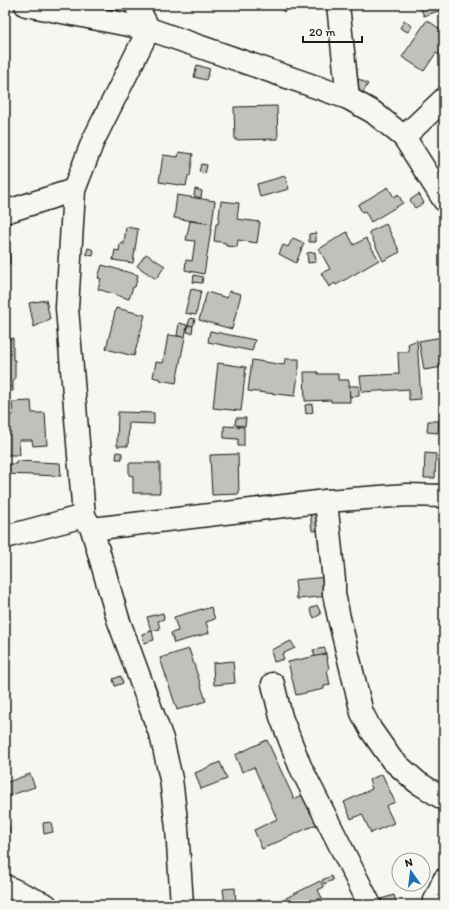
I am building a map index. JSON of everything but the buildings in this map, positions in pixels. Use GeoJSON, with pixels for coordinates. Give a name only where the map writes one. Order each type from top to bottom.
{"type":"FeatureCollection","features":[{"type":"Feature","properties":{"kind":"street"},"geometry":{"type":"LineString","coordinates":[[26,5],[149,29],[348,98],[373,112],[404,137],[444,200]]}},
{"type":"Feature","properties":{"kind":"street"},"geometry":{"type":"LineString","coordinates":[[136,5],[149,29]]}},
{"type":"Feature","properties":{"kind":"street"},"geometry":{"type":"LineString","coordinates":[[338,5],[348,98]]}},
{"type":"Feature","properties":{"kind":"street"},"geometry":{"type":"LineString","coordinates":[[149,29],[93,141],[74,190],[67,308],[88,522],[118,619],[162,739],[174,800],[182,905]]}},
{"type":"Feature","properties":{"kind":"street"},"geometry":{"type":"LineString","coordinates":[[404,137],[444,99]]}},
{"type":"Feature","properties":{"kind":"street"},"geometry":{"type":"LineString","coordinates":[[5,212],[74,190]]}},
{"type":"Feature","properties":{"kind":"street"},"geometry":{"type":"LineString","coordinates":[[5,537],[88,522],[407,495],[444,496]]}},
{"type":"Feature","properties":{"kind":"street"},"geometry":{"type":"LineString","coordinates":[[326,501],[334,594],[338,618],[362,713],[370,730],[392,760],[417,782],[444,799]]}},
{"type":"Feature","properties":{"kind":"street"},"geometry":{"type":"LineString","coordinates":[[273,684],[281,717],[300,766],[370,905]]}},
{"type":"Feature","properties":{"kind":"street"},"geometry":{"type":"LineString","coordinates":[[433,905],[444,880]]}},
{"type":"Feature","properties":{"kind":"street"},"geometry":{"type":"LineString","coordinates":[[5,886],[46,905]]}}]}
